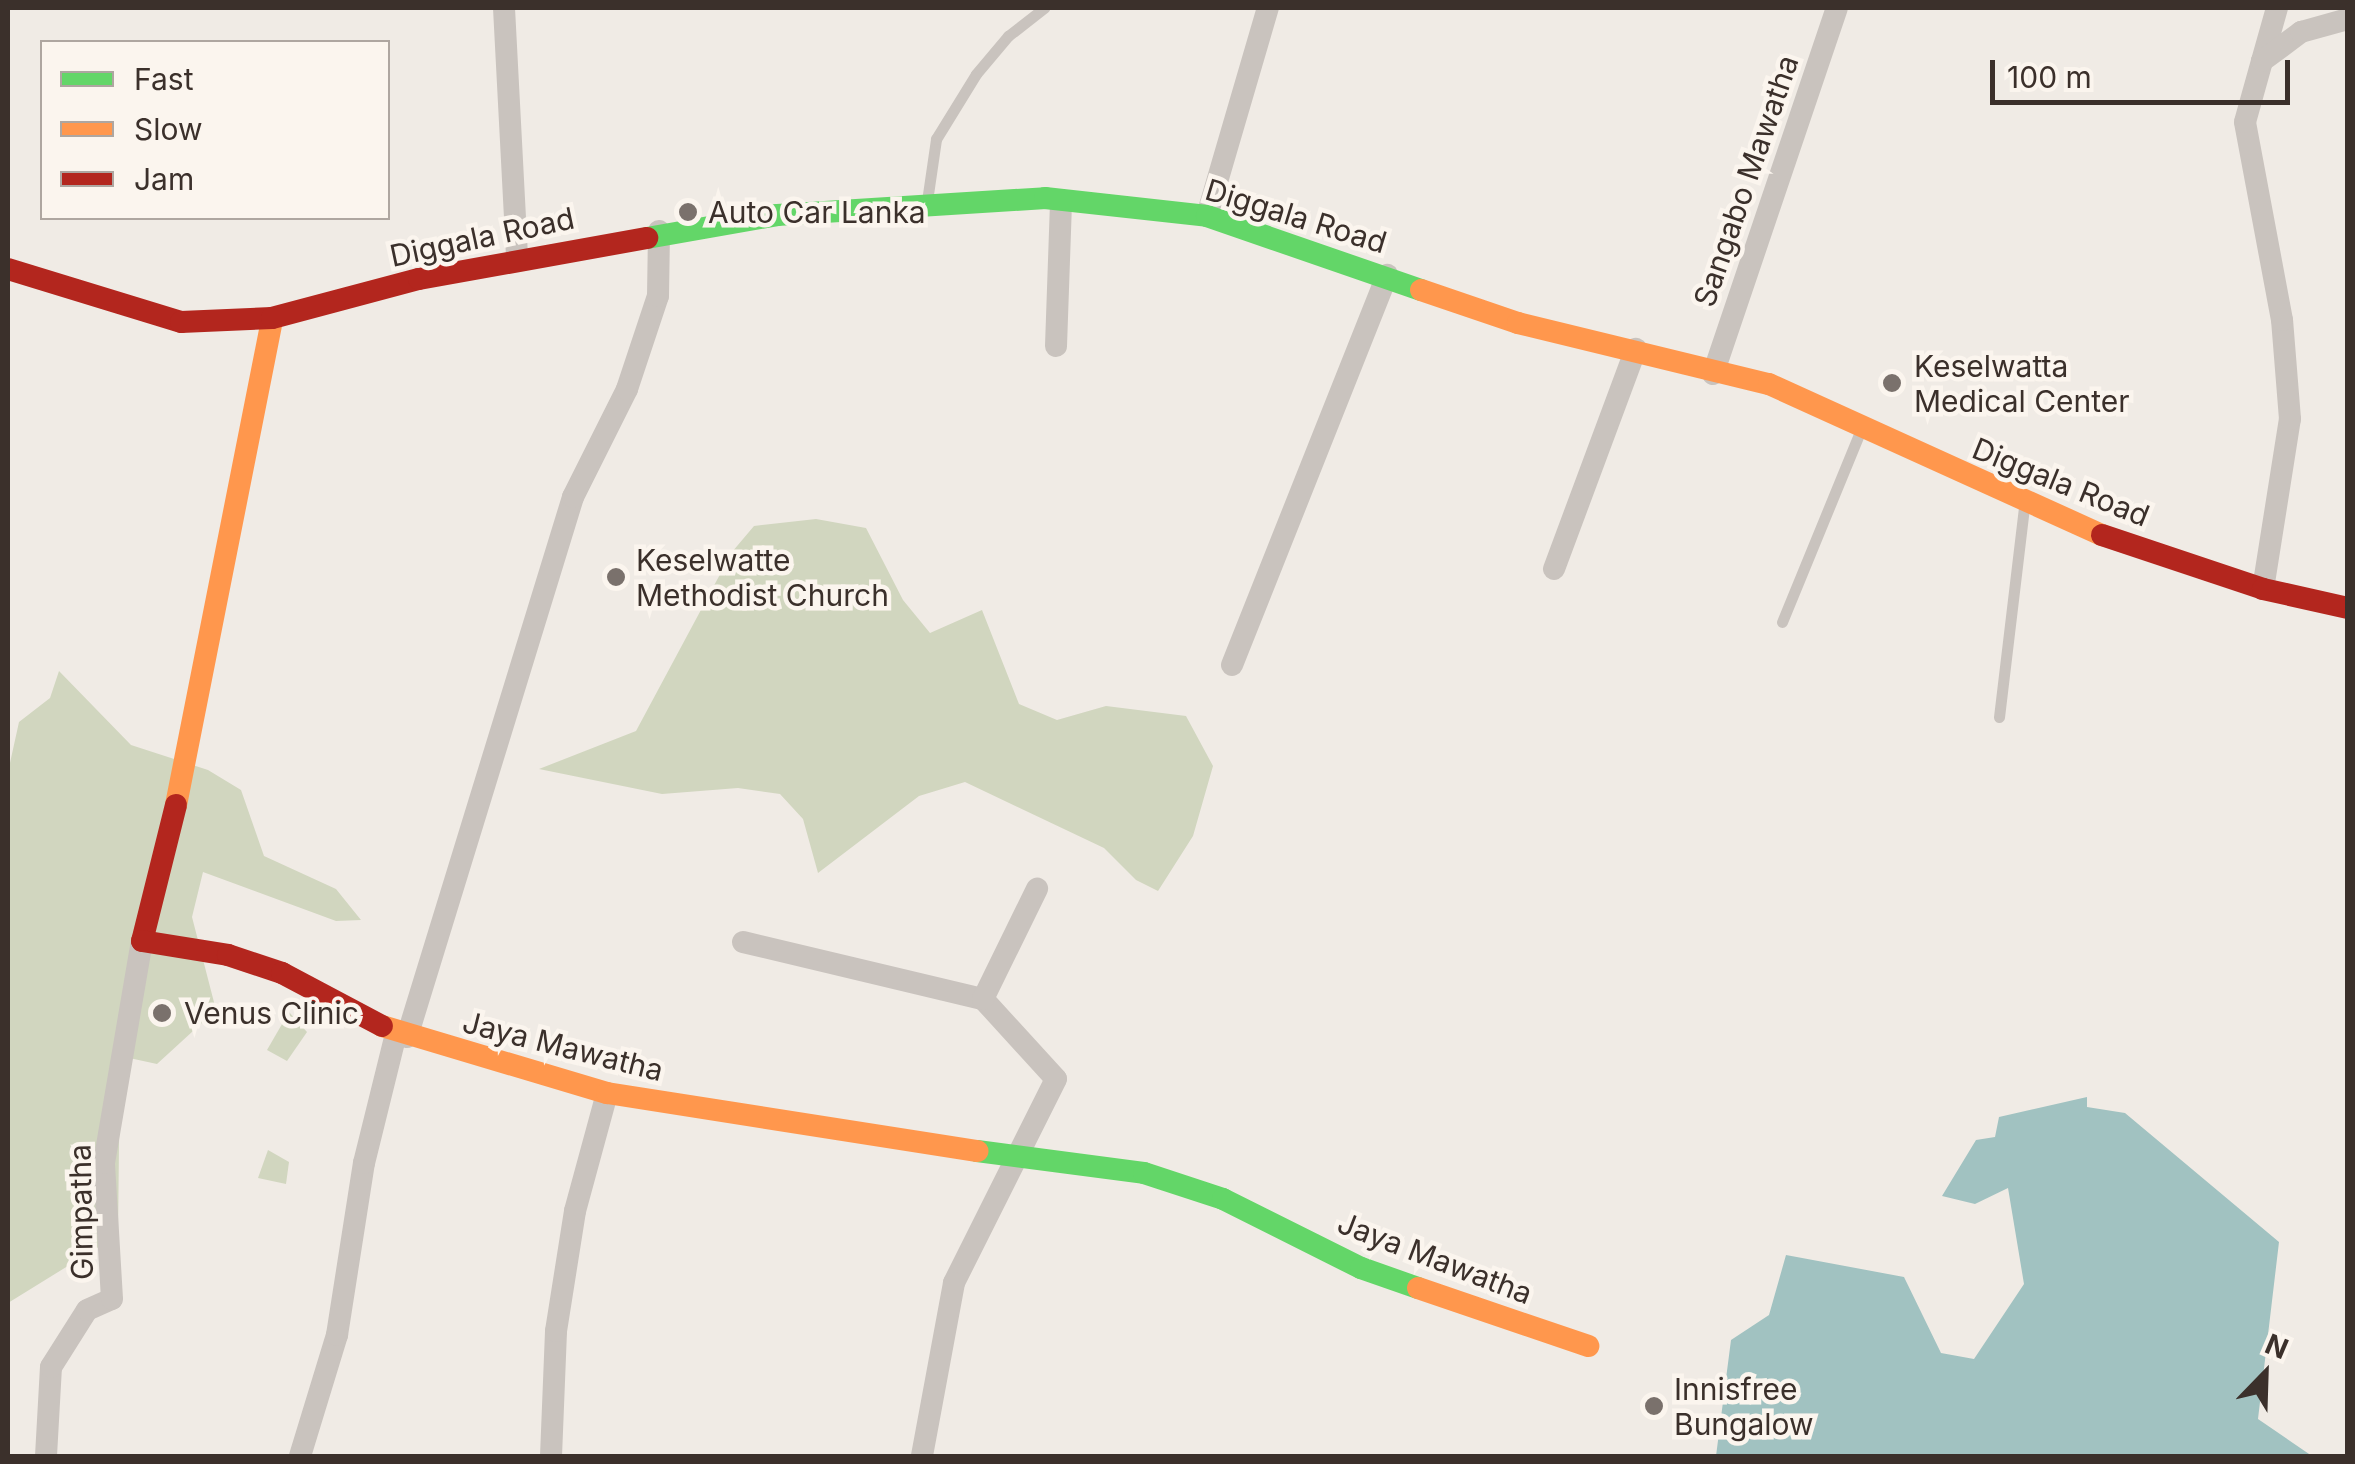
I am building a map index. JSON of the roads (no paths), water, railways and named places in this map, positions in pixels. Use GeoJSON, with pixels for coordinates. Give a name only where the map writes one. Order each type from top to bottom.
{"type":"FeatureCollection","features":[{"type":"Feature","properties":{"kind":"street"},"geometry":{"type":"LineString","coordinates":[[504,8],[517,259]]}},
{"type":"Feature","properties":{"kind":"street"},"geometry":{"type":"LineString","coordinates":[[1207,216],[1268,8]]}},
{"type":"Feature","properties":{"kind":"street","name":"Sangabo Mawatha"},"geometry":{"type":"LineString","coordinates":[[1713,374],[1836,8]]}},
{"type":"Feature","properties":{"kind":"street"},"geometry":{"type":"LineString","coordinates":[[2263,590],[2290,419],[2282,320],[2248,156],[2245,122],[2277,8]]}},
{"type":"Feature","properties":{"kind":"street"},"geometry":{"type":"LineString","coordinates":[[2262,61],[2301,32],[2348,19]]}},
{"type":"Feature","properties":{"kind":"street"},"geometry":{"type":"LineString","coordinates":[[1056,346],[1062,200]]}},
{"type":"Feature","properties":{"kind":"street","name":"Diggala Road"},"geometry":{"type":"LineString","coordinates":[[8,269],[181,322],[272,318],[517,259],[659,231],[777,214],[1062,200],[1207,216],[1518,323],[1636,349],[1713,374],[1769,384],[1862,425],[2024,506],[2263,590],[2348,608]]}},
{"type":"Feature","properties":{"kind":"street"},"geometry":{"type":"LineString","coordinates":[[300,1456],[337,1335],[364,1163],[574,496],[628,389],[658,296],[659,231]]}},
{"type":"Feature","properties":{"kind":"street"},"geometry":{"type":"LineString","coordinates":[[1232,665],[1387,275]]}},
{"type":"Feature","properties":{"kind":"street"},"geometry":{"type":"LineString","coordinates":[[142,941],[191,747],[272,318]]}},
{"type":"Feature","properties":{"kind":"street"},"geometry":{"type":"LineString","coordinates":[[1554,569],[1636,349]]}},
{"type":"Feature","properties":{"kind":"street"},"geometry":{"type":"LineString","coordinates":[[983,998],[1037,889]]}},
{"type":"Feature","properties":{"kind":"street","name":"Jaya Mawatha"},"geometry":{"type":"LineString","coordinates":[[142,941],[228,955],[282,973],[402,1035],[608,1093],[1144,1173],[1207,1194],[1361,1268],[1588,1346]]}},
{"type":"Feature","properties":{"kind":"street","name":"Gimpatha"},"geometry":{"type":"LineString","coordinates":[[46,1456],[51,1367],[86,1310],[112,1299],[104,1162],[142,941]]}},
{"type":"Feature","properties":{"kind":"street"},"geometry":{"type":"LineString","coordinates":[[743,942],[983,998],[1056,1079],[954,1283],[922,1456]]}},
{"type":"Feature","properties":{"kind":"street"},"geometry":{"type":"LineString","coordinates":[[551,1456],[556,1331],[575,1211],[608,1093]]}},
{"type":"Feature","properties":{"kind":"lane"},"geometry":{"type":"LineString","coordinates":[[926,206],[936,139],[1008,36],[1044,8]]}},
{"type":"Feature","properties":{"kind":"lane"},"geometry":{"type":"LineString","coordinates":[[1782,622],[1862,425]]}},
{"type":"Feature","properties":{"kind":"lane"},"geometry":{"type":"LineString","coordinates":[[1999,718],[2024,506]]}},
{"type":"Feature","properties":{"kind":"water"},"geometry":{"type":"Polygon","coordinates":[[[2087,1097],[2087,1107],[2125,1113],[2279,1242],[2258,1419],[2312,1456],[1716,1456],[1731,1340],[1769,1315],[1786,1255],[1904,1277],[1941,1353],[1974,1359],[2024,1284],[2008,1188],[1975,1204],[1942,1196],[1976,1140],[1995,1137],[1999,1117],[2087,1097]]]}},
{"type":"Feature","properties":{"kind":"place","name":"Auto Car Lanka"},"geometry":{"type":"Point","coordinates":[688,212]}},
{"type":"Feature","properties":{"kind":"place","name":"Keselwatta Medical Center"},"geometry":{"type":"Point","coordinates":[1892,383]}},
{"type":"Feature","properties":{"kind":"place","name":"Keselwatte Methodist Church"},"geometry":{"type":"Point","coordinates":[616,577]}},
{"type":"Feature","properties":{"kind":"place","name":"Venus Clinic"},"geometry":{"type":"Point","coordinates":[162,1013]}},
{"type":"Feature","properties":{"kind":"place","name":"Innisfree Bungalow"},"geometry":{"type":"Point","coordinates":[1654,1406]}}]}
